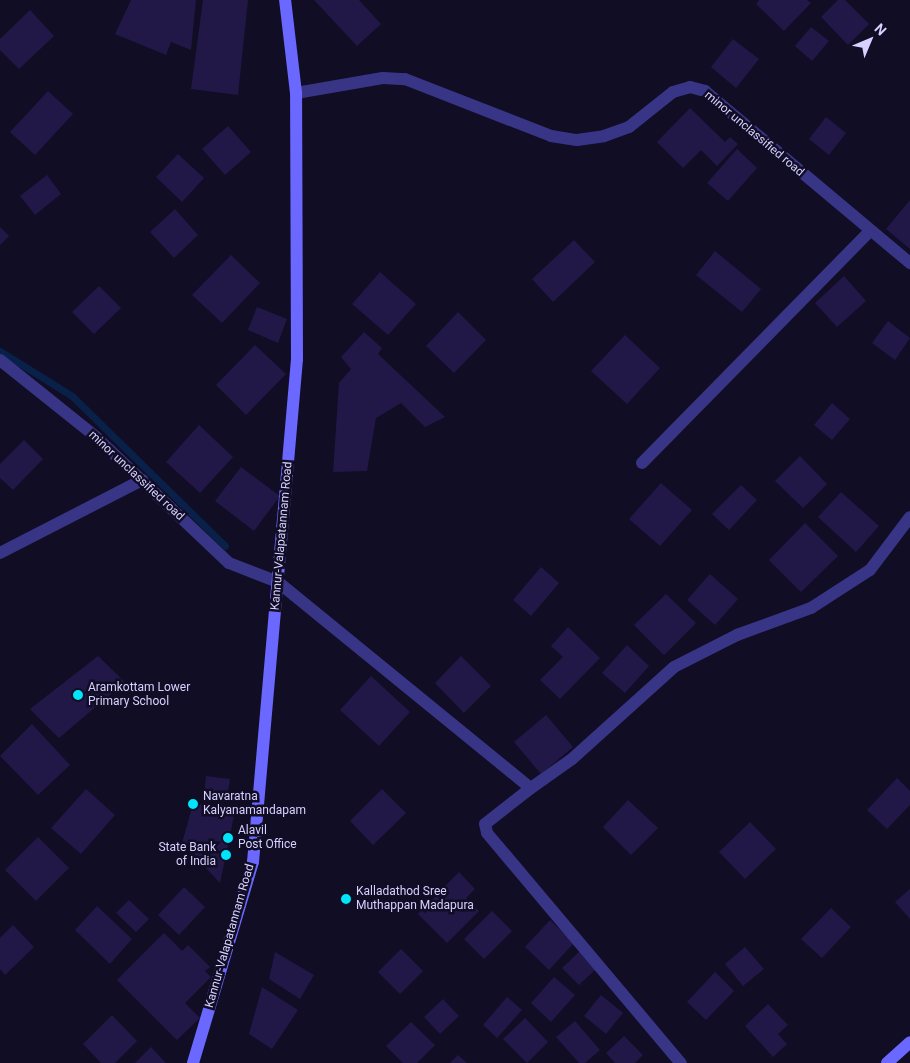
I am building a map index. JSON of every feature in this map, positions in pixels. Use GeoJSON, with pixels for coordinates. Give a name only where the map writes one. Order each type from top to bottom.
{"type":"FeatureCollection","features":[{"type":"Feature","properties":{"kind":"main road","name":"Kannur-Valapatannam Road"},"geometry":{"type":"LineString","coordinates":[[193,1063],[252,862],[278,582],[297,359],[296,93],[285,0]]}},
{"type":"Feature","properties":{"kind":"main road"},"geometry":{"type":"LineString","coordinates":[[887,1063],[910,1042]]}},
{"type":"Feature","properties":{"kind":"street","name":"minor unclassified road"},"geometry":{"type":"LineString","coordinates":[[296,93],[383,78],[406,79],[551,136],[577,140],[604,136],[629,127],[673,92],[690,87],[705,91],[869,232],[910,263]]}},
{"type":"Feature","properties":{"kind":"street"},"geometry":{"type":"LineString","coordinates":[[642,463],[869,232]]}},
{"type":"Feature","properties":{"kind":"street","name":"minor unclassified road"},"geometry":{"type":"LineString","coordinates":[[0,360],[96,437],[229,563],[278,582],[531,788]]}},
{"type":"Feature","properties":{"kind":"street"},"geometry":{"type":"LineString","coordinates":[[0,552],[142,480]]}},
{"type":"Feature","properties":{"kind":"street"},"geometry":{"type":"LineString","coordinates":[[681,1063],[487,833],[485,824],[572,759],[674,668],[737,635],[811,608],[870,570],[910,517]]}},
{"type":"Feature","properties":{"kind":"building"},"geometry":{"type":"Polygon","coordinates":[[[131,0],[196,0],[191,50],[171,42],[166,55],[115,34],[131,0]]]}},
{"type":"Feature","properties":{"kind":"building"},"geometry":{"type":"Polygon","coordinates":[[[203,0],[248,0],[238,95],[191,89],[203,0]]]}},
{"type":"Feature","properties":{"kind":"building"},"geometry":{"type":"Polygon","coordinates":[[[314,0],[359,0],[381,24],[357,46],[314,0]]]}},
{"type":"Feature","properties":{"kind":"building"},"geometry":{"type":"Polygon","coordinates":[[[759,0],[807,0],[811,3],[784,31],[756,4],[759,0]]]}},
{"type":"Feature","properties":{"kind":"building"},"geometry":{"type":"Polygon","coordinates":[[[838,0],[845,0],[869,24],[848,45],[821,17],[838,0]]]}},
{"type":"Feature","properties":{"kind":"building"},"geometry":{"type":"Polygon","coordinates":[[[30,10],[54,36],[19,69],[0,50],[0,39],[30,10]]]}},
{"type":"Feature","properties":{"kind":"building"},"geometry":{"type":"Polygon","coordinates":[[[811,27],[829,41],[812,61],[795,46],[811,27]]]}},
{"type":"Feature","properties":{"kind":"building"},"geometry":{"type":"Polygon","coordinates":[[[733,39],[759,59],[736,88],[711,67],[733,39]]]}},
{"type":"Feature","properties":{"kind":"building"},"geometry":{"type":"Polygon","coordinates":[[[48,91],[73,114],[35,155],[10,132],[48,91]]]}},
{"type":"Feature","properties":{"kind":"building"},"geometry":{"type":"Polygon","coordinates":[[[690,108],[725,142],[730,137],[738,144],[717,166],[701,150],[683,168],[657,142],[690,108]]]}},
{"type":"Feature","properties":{"kind":"building"},"geometry":{"type":"Polygon","coordinates":[[[826,117],[846,133],[829,155],[809,139],[826,117]]]}},
{"type":"Feature","properties":{"kind":"building"},"geometry":{"type":"Polygon","coordinates":[[[228,126],[251,152],[225,175],[202,149],[228,126]]]}},
{"type":"Feature","properties":{"kind":"building"},"geometry":{"type":"Polygon","coordinates":[[[737,149],[757,168],[728,201],[707,183],[737,149]]]}},
{"type":"Feature","properties":{"kind":"building"},"geometry":{"type":"Polygon","coordinates":[[[178,154],[204,178],[182,202],[156,177],[178,154]]]}},
{"type":"Feature","properties":{"kind":"building"},"geometry":{"type":"Polygon","coordinates":[[[47,175],[61,194],[35,215],[20,196],[47,175]]]}},
{"type":"Feature","properties":{"kind":"building"},"geometry":{"type":"Polygon","coordinates":[[[910,200],[910,249],[886,229],[910,200]]]}},
{"type":"Feature","properties":{"kind":"building"},"geometry":{"type":"Polygon","coordinates":[[[175,209],[198,235],[174,258],[150,232],[175,209]]]}},
{"type":"Feature","properties":{"kind":"building"},"geometry":{"type":"Polygon","coordinates":[[[0,227],[9,236],[0,245],[0,227]]]}},
{"type":"Feature","properties":{"kind":"building"},"geometry":{"type":"Polygon","coordinates":[[[574,240],[595,262],[553,302],[532,279],[574,240]]]}},
{"type":"Feature","properties":{"kind":"building"},"geometry":{"type":"Polygon","coordinates":[[[715,251],[761,289],[742,312],[696,275],[715,251]]]}},
{"type":"Feature","properties":{"kind":"building"},"geometry":{"type":"Polygon","coordinates":[[[231,255],[260,283],[222,323],[192,295],[231,255]]]}},
{"type":"Feature","properties":{"kind":"building"},"geometry":{"type":"Polygon","coordinates":[[[380,272],[416,304],[388,335],[352,304],[380,272]]]}},
{"type":"Feature","properties":{"kind":"building"},"geometry":{"type":"Polygon","coordinates":[[[844,276],[866,301],[837,327],[815,303],[844,276]]]}},
{"type":"Feature","properties":{"kind":"building"},"geometry":{"type":"Polygon","coordinates":[[[99,286],[121,308],[94,334],[72,312],[99,286]]]}},
{"type":"Feature","properties":{"kind":"building"},"geometry":{"type":"Polygon","coordinates":[[[257,307],[287,319],[278,343],[248,330],[257,307]]]}},
{"type":"Feature","properties":{"kind":"building"},"geometry":{"type":"Polygon","coordinates":[[[458,312],[486,340],[454,373],[426,346],[458,312]]]}},
{"type":"Feature","properties":{"kind":"building"},"geometry":{"type":"Polygon","coordinates":[[[888,321],[910,338],[895,360],[872,343],[888,321]]]}},
{"type":"Feature","properties":{"kind":"building"},"geometry":{"type":"Polygon","coordinates":[[[364,332],[382,348],[378,354],[445,417],[425,427],[401,403],[376,418],[367,471],[333,472],[339,383],[351,369],[341,357],[364,332]]]}},
{"type":"Feature","properties":{"kind":"building"},"geometry":{"type":"Polygon","coordinates":[[[625,335],[660,368],[627,404],[591,371],[625,335]]]}},
{"type":"Feature","properties":{"kind":"building"},"geometry":{"type":"Polygon","coordinates":[[[255,345],[286,374],[246,415],[216,385],[255,345]]]}},
{"type":"Feature","properties":{"kind":"building"},"geometry":{"type":"Polygon","coordinates":[[[832,403],[850,419],[832,440],[814,425],[832,403]]]}},
{"type":"Feature","properties":{"kind":"building"},"geometry":{"type":"Polygon","coordinates":[[[199,425],[233,457],[200,493],[166,462],[199,425]]]}},
{"type":"Feature","properties":{"kind":"building"},"geometry":{"type":"Polygon","coordinates":[[[24,440],[43,459],[13,490],[0,478],[0,464],[24,440]]]}},
{"type":"Feature","properties":{"kind":"building"},"geometry":{"type":"Polygon","coordinates":[[[800,456],[827,484],[803,508],[775,481],[800,456]]]}},
{"type":"Feature","properties":{"kind":"building"},"geometry":{"type":"Polygon","coordinates":[[[241,467],[280,496],[254,531],[215,501],[241,467]]]}},
{"type":"Feature","properties":{"kind":"building"},"geometry":{"type":"Polygon","coordinates":[[[661,483],[692,510],[660,546],[629,519],[661,483]]]}},
{"type":"Feature","properties":{"kind":"building"},"geometry":{"type":"Polygon","coordinates":[[[741,485],[757,500],[729,530],[712,514],[741,485]]]}},
{"type":"Feature","properties":{"kind":"building"},"geometry":{"type":"Polygon","coordinates":[[[841,492],[879,526],[856,552],[818,517],[841,492]]]}},
{"type":"Feature","properties":{"kind":"building"},"geometry":{"type":"Polygon","coordinates":[[[805,523],[838,556],[801,592],[769,560],[805,523]]]}},
{"type":"Feature","properties":{"kind":"building"},"geometry":{"type":"Polygon","coordinates":[[[541,567],[559,583],[531,616],[513,600],[541,567]]]}},
{"type":"Feature","properties":{"kind":"building"},"geometry":{"type":"Polygon","coordinates":[[[710,574],[738,599],[715,625],[687,600],[710,574]]]}},
{"type":"Feature","properties":{"kind":"building"},"geometry":{"type":"Polygon","coordinates":[[[666,594],[696,623],[664,655],[634,625],[666,594]]]}},
{"type":"Feature","properties":{"kind":"building"},"geometry":{"type":"Polygon","coordinates":[[[568,627],[600,658],[560,699],[540,680],[563,657],[551,646],[568,627]]]}},
{"type":"Feature","properties":{"kind":"building"},"geometry":{"type":"Polygon","coordinates":[[[627,645],[649,666],[625,693],[602,673],[627,645]]]}},
{"type":"Feature","properties":{"kind":"building","name":"Aramkottam Lower Primary School"},"geometry":{"type":"Polygon","coordinates":[[[98,656],[125,682],[59,738],[30,709],[98,656]]]}},
{"type":"Feature","properties":{"kind":"building"},"geometry":{"type":"Polygon","coordinates":[[[461,656],[491,686],[464,713],[435,683],[461,656]]]}},
{"type":"Feature","properties":{"kind":"building"},"geometry":{"type":"Polygon","coordinates":[[[371,676],[410,712],[379,746],[340,710],[371,676]]]}},
{"type":"Feature","properties":{"kind":"building"},"geometry":{"type":"Polygon","coordinates":[[[546,715],[573,747],[541,774],[514,742],[546,715]]]}},
{"type":"Feature","properties":{"kind":"building"},"geometry":{"type":"Polygon","coordinates":[[[32,724],[70,765],[38,795],[0,756],[32,724]]]}},
{"type":"Feature","properties":{"kind":"building"},"geometry":{"type":"Polygon","coordinates":[[[206,776],[230,779],[227,798],[204,794],[206,776]]]}},
{"type":"Feature","properties":{"kind":"building"},"geometry":{"type":"Polygon","coordinates":[[[897,778],[910,791],[910,805],[887,829],[867,810],[897,778]]]}},
{"type":"Feature","properties":{"kind":"building"},"geometry":{"type":"Polygon","coordinates":[[[86,789],[115,815],[81,854],[51,828],[86,789]]]}},
{"type":"Feature","properties":{"kind":"building"},"geometry":{"type":"Polygon","coordinates":[[[382,789],[406,813],[373,845],[350,821],[382,789]]]}},
{"type":"Feature","properties":{"kind":"building"},"geometry":{"type":"Polygon","coordinates":[[[628,800],[658,828],[631,855],[603,827],[628,800]]]}},
{"type":"Feature","properties":{"kind":"building"},"geometry":{"type":"Polygon","coordinates":[[[193,804],[236,806],[220,883],[182,843],[193,804]]]}},
{"type":"Feature","properties":{"kind":"building"},"geometry":{"type":"Polygon","coordinates":[[[750,822],[776,849],[745,879],[719,852],[750,822]]]}},
{"type":"Feature","properties":{"kind":"building"},"geometry":{"type":"Polygon","coordinates":[[[38,837],[69,868],[36,901],[5,870],[38,837]]]}},
{"type":"Feature","properties":{"kind":"building"},"geometry":{"type":"Polygon","coordinates":[[[459,872],[475,889],[466,898],[479,911],[447,943],[418,914],[459,872]]]}},
{"type":"Feature","properties":{"kind":"building"},"geometry":{"type":"Polygon","coordinates":[[[184,887],[205,907],[179,935],[158,915],[184,887]]]}},
{"type":"Feature","properties":{"kind":"building"},"geometry":{"type":"Polygon","coordinates":[[[910,889],[910,919],[895,902],[910,889]]]}},
{"type":"Feature","properties":{"kind":"building"},"geometry":{"type":"Polygon","coordinates":[[[129,900],[149,919],[136,932],[116,913],[129,900]]]}},
{"type":"Feature","properties":{"kind":"building"},"geometry":{"type":"Polygon","coordinates":[[[97,906],[132,939],[110,964],[75,930],[97,906]]]}},
{"type":"Feature","properties":{"kind":"building"},"geometry":{"type":"Polygon","coordinates":[[[831,908],[851,927],[822,958],[801,939],[831,908]]]}},
{"type":"Feature","properties":{"kind":"building"},"geometry":{"type":"Polygon","coordinates":[[[492,911],[512,931],[484,959],[464,939],[492,911]]]}},
{"type":"Feature","properties":{"kind":"building"},"geometry":{"type":"Polygon","coordinates":[[[550,920],[574,943],[549,970],[525,947],[550,920]]]}},
{"type":"Feature","properties":{"kind":"building"},"geometry":{"type":"Polygon","coordinates":[[[13,925],[34,947],[5,975],[0,969],[0,938],[13,925]]]}},
{"type":"Feature","properties":{"kind":"building"},"geometry":{"type":"Polygon","coordinates":[[[164,933],[182,951],[188,945],[210,967],[205,971],[211,977],[185,1003],[200,1018],[177,1040],[117,980],[164,933]]]}},
{"type":"Feature","properties":{"kind":"building"},"geometry":{"type":"Polygon","coordinates":[[[745,947],[764,969],[743,986],[725,964],[745,947]]]}},
{"type":"Feature","properties":{"kind":"building"},"geometry":{"type":"Polygon","coordinates":[[[401,949],[423,971],[400,994],[378,972],[401,949]]]}},
{"type":"Feature","properties":{"kind":"building"},"geometry":{"type":"Polygon","coordinates":[[[580,951],[597,968],[579,985],[562,968],[580,951]]]}},
{"type":"Feature","properties":{"kind":"building"},"geometry":{"type":"Polygon","coordinates":[[[275,952],[314,975],[300,999],[269,979],[275,952]]]}},
{"type":"Feature","properties":{"kind":"building"},"geometry":{"type":"Polygon","coordinates":[[[715,972],[734,991],[706,1020],[687,1002],[715,972]]]}},
{"type":"Feature","properties":{"kind":"building"},"geometry":{"type":"Polygon","coordinates":[[[554,977],[575,995],[551,1022],[531,1003],[554,977]]]}},
{"type":"Feature","properties":{"kind":"building"},"geometry":{"type":"Polygon","coordinates":[[[262,987],[298,1010],[272,1049],[249,1034],[262,987]]]}},
{"type":"Feature","properties":{"kind":"building"},"geometry":{"type":"Polygon","coordinates":[[[601,995],[623,1013],[606,1034],[584,1016],[601,995]]]}},
{"type":"Feature","properties":{"kind":"building"},"geometry":{"type":"Polygon","coordinates":[[[507,997],[522,1010],[497,1038],[483,1025],[507,997]]]}},
{"type":"Feature","properties":{"kind":"building"},"geometry":{"type":"Polygon","coordinates":[[[443,999],[459,1016],[440,1034],[424,1017],[443,999]]]}},
{"type":"Feature","properties":{"kind":"building"},"geometry":{"type":"Polygon","coordinates":[[[768,1004],[788,1025],[778,1034],[787,1044],[773,1057],[745,1026],[768,1004]]]}},
{"type":"Feature","properties":{"kind":"building"},"geometry":{"type":"Polygon","coordinates":[[[112,1015],[137,1041],[115,1063],[101,1063],[83,1044],[112,1015]]]}},
{"type":"Feature","properties":{"kind":"building"},"geometry":{"type":"Polygon","coordinates":[[[525,1018],[548,1042],[527,1063],[503,1039],[525,1018]]]}},
{"type":"Feature","properties":{"kind":"building"},"geometry":{"type":"Polygon","coordinates":[[[575,1021],[600,1050],[585,1063],[579,1063],[556,1037],[575,1021]]]}},
{"type":"Feature","properties":{"kind":"building"},"geometry":{"type":"Polygon","coordinates":[[[411,1022],[435,1045],[417,1063],[403,1063],[386,1046],[411,1022]]]}},
{"type":"Feature","properties":{"kind":"building"},"geometry":{"type":"Polygon","coordinates":[[[624,1036],[643,1055],[635,1063],[615,1063],[606,1053],[624,1036]]]}},
{"type":"Feature","properties":{"kind":"building"},"geometry":{"type":"Polygon","coordinates":[[[151,1047],[166,1063],[135,1063],[151,1047]]]}},
{"type":"Feature","properties":{"kind":"building"},"geometry":{"type":"Polygon","coordinates":[[[458,1055],[467,1063],[450,1063],[458,1055]]]}},
{"type":"Feature","properties":{"kind":"waterway"},"geometry":{"type":"LineString","coordinates":[[0,351],[72,396],[225,546]]}},
{"type":"Feature","properties":{"kind":"place","name":"Aramkottam Lower Primary School"},"geometry":{"type":"Point","coordinates":[78,695]}},
{"type":"Feature","properties":{"kind":"place","name":"Navaratna Kalyanamandapam"},"geometry":{"type":"Point","coordinates":[193,804]}},
{"type":"Feature","properties":{"kind":"place","name":"Alavil Post Office"},"geometry":{"type":"Point","coordinates":[228,838]}},
{"type":"Feature","properties":{"kind":"place","name":"State Bank of India"},"geometry":{"type":"Point","coordinates":[226,855]}},
{"type":"Feature","properties":{"kind":"place","name":"Kalladathod Sree Muthappan Madapura"},"geometry":{"type":"Point","coordinates":[346,899]}}]}
